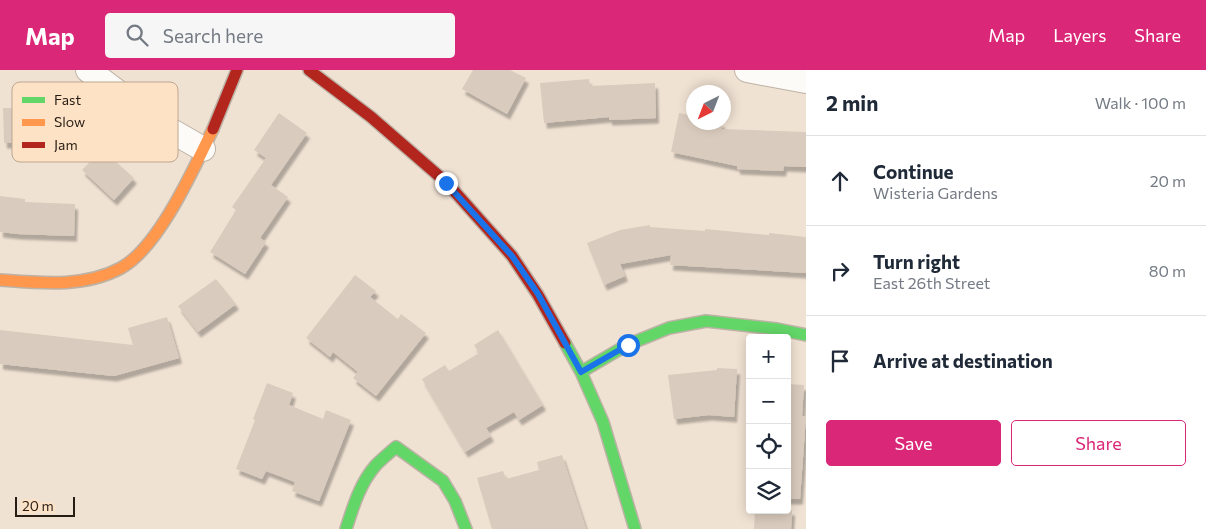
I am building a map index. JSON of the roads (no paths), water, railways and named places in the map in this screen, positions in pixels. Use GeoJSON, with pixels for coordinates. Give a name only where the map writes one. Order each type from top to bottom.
{"type":"FeatureCollection","features":[{"type":"Feature","properties":{"kind":"street"},"geometry":{"type":"LineString","coordinates":[[88,70],[104,82]]}},
{"type":"Feature","properties":{"kind":"street"},"geometry":{"type":"LineString","coordinates":[[0,280],[67,282],[96,278],[122,267],[145,248],[164,221],[203,149],[238,70]]}},
{"type":"Feature","properties":{"kind":"street"},"geometry":{"type":"LineString","coordinates":[[309,70],[371,117],[446,183],[512,256],[538,294],[581,372],[603,422],[635,529]]}},
{"type":"Feature","properties":{"kind":"street"},"geometry":{"type":"LineString","coordinates":[[747,70],[806,81]]}},
{"type":"Feature","properties":{"kind":"street"},"geometry":{"type":"LineString","coordinates":[[178,134],[203,149]]}},
{"type":"Feature","properties":{"kind":"street"},"geometry":{"type":"LineString","coordinates":[[581,372],[628,345],[669,328],[706,322],[777,329],[806,335]]}},
{"type":"Feature","properties":{"kind":"street"},"geometry":{"type":"LineString","coordinates":[[346,529],[350,513],[364,483],[375,467],[396,446],[443,481],[456,501],[466,529]]}}]}
